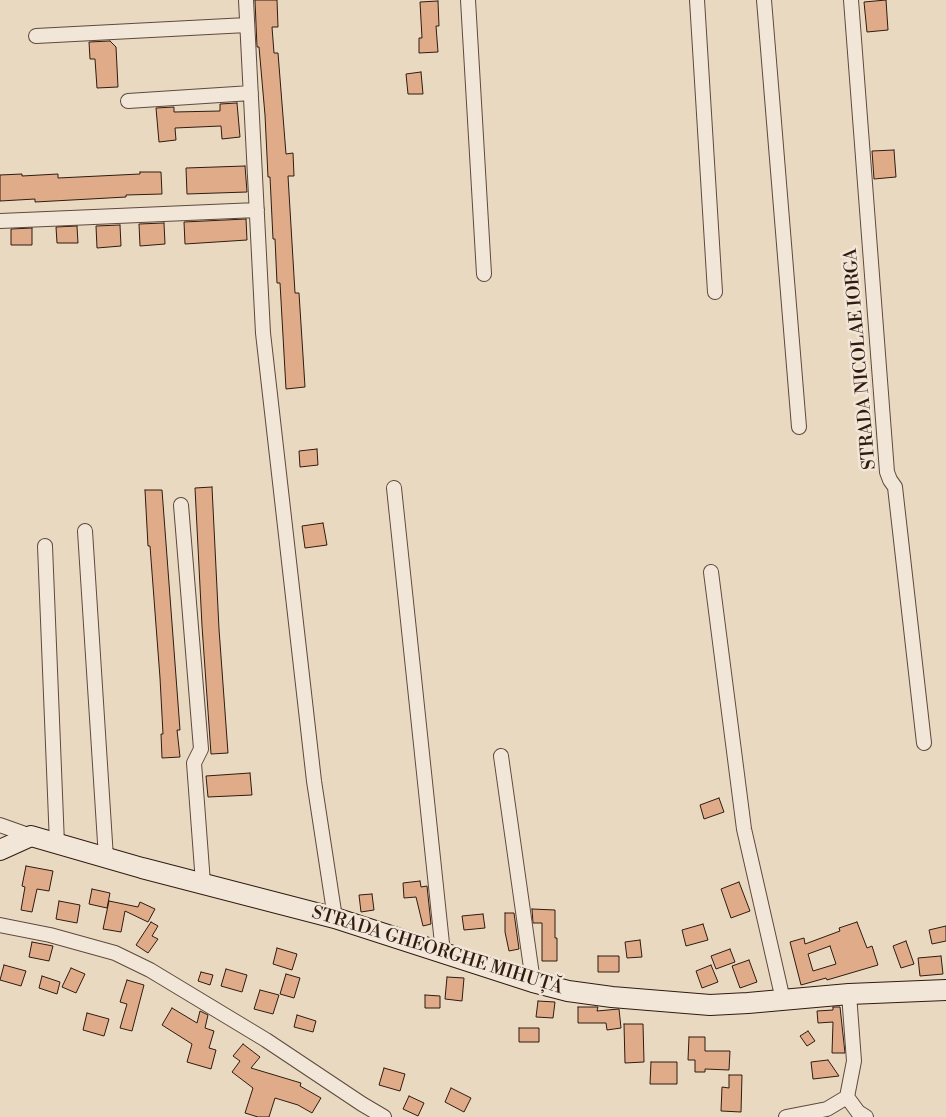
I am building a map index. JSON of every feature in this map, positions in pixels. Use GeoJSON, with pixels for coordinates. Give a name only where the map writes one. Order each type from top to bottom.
{"type":"FeatureCollection","features":[{"type":"Feature","properties":{"kind":"street"},"geometry":{"type":"LineString","coordinates":[[246,0],[263,333],[314,781],[336,918]]}},
{"type":"Feature","properties":{"kind":"street"},"geometry":{"type":"LineString","coordinates":[[468,0],[484,274]]}},
{"type":"Feature","properties":{"kind":"street"},"geometry":{"type":"LineString","coordinates":[[697,0],[715,292]]}},
{"type":"Feature","properties":{"kind":"street"},"geometry":{"type":"LineString","coordinates":[[764,0],[799,427]]}},
{"type":"Feature","properties":{"kind":"street","name":"STRADA NICOLAE IORGA"},"geometry":{"type":"LineString","coordinates":[[851,0],[887,472],[895,487],[924,743]]}},
{"type":"Feature","properties":{"kind":"street"},"geometry":{"type":"LineString","coordinates":[[36,36],[248,25]]}},
{"type":"Feature","properties":{"kind":"street"},"geometry":{"type":"LineString","coordinates":[[128,101],[251,93]]}},
{"type":"Feature","properties":{"kind":"street"},"geometry":{"type":"LineString","coordinates":[[0,221],[257,210]]}},
{"type":"Feature","properties":{"kind":"street"},"geometry":{"type":"LineString","coordinates":[[394,488],[443,953]]}},
{"type":"Feature","properties":{"kind":"street"},"geometry":{"type":"LineString","coordinates":[[182,505],[201,750],[194,763],[203,882]]}},
{"type":"Feature","properties":{"kind":"street"},"geometry":{"type":"LineString","coordinates":[[85,531],[106,858]]}},
{"type":"Feature","properties":{"kind":"street"},"geometry":{"type":"LineString","coordinates":[[45,546],[57,844]]}},
{"type":"Feature","properties":{"kind":"street"},"geometry":{"type":"LineString","coordinates":[[711,572],[744,828],[783,1000]]}},
{"type":"Feature","properties":{"kind":"street"},"geometry":{"type":"LineString","coordinates":[[501,756],[533,982]]}},
{"type":"Feature","properties":{"kind":"street"},"geometry":{"type":"LineString","coordinates":[[0,826],[32,836]]}},
{"type":"Feature","properties":{"kind":"street"},"geometry":{"type":"LineString","coordinates":[[0,850],[32,836]]}},
{"type":"Feature","properties":{"kind":"street","name":"STRADA GHEORGHE MIHUȚĂ"},"geometry":{"type":"LineString","coordinates":[[32,836],[106,858],[336,918],[533,982],[568,991],[612,997],[710,1005],[848,994],[946,990]]}},
{"type":"Feature","properties":{"kind":"street"},"geometry":{"type":"LineString","coordinates":[[0,926],[50,935],[116,953],[150,970],[266,1040],[384,1117]]}},
{"type":"Feature","properties":{"kind":"street"},"geometry":{"type":"LineString","coordinates":[[848,994],[854,1061],[848,1097],[858,1112],[866,1117]]}},
{"type":"Feature","properties":{"kind":"street"},"geometry":{"type":"LineString","coordinates":[[786,1117],[827,1109],[848,1097]]}},
{"type":"Feature","properties":{"kind":"building"},"geometry":{"type":"Polygon","coordinates":[[[255,0],[277,0],[278,27],[272,27],[274,53],[278,53],[286,154],[293,153],[294,176],[288,176],[295,293],[299,293],[305,387],[286,389],[280,283],[277,283],[275,239],[273,239],[270,177],[268,177],[265,115],[259,47],[257,47],[255,0]]]}},
{"type":"Feature","properties":{"kind":"building"},"geometry":{"type":"Polygon","coordinates":[[[886,0],[888,30],[867,32],[864,2],[886,0]]]}},
{"type":"Feature","properties":{"kind":"building"},"geometry":{"type":"Polygon","coordinates":[[[438,1],[439,26],[436,26],[438,52],[419,53],[419,38],[422,38],[420,2],[438,1]]]}},
{"type":"Feature","properties":{"kind":"building"},"geometry":{"type":"Polygon","coordinates":[[[110,41],[116,47],[118,87],[97,88],[95,59],[90,59],[89,42],[110,41]]]}},
{"type":"Feature","properties":{"kind":"building"},"geometry":{"type":"Polygon","coordinates":[[[421,72],[423,94],[408,94],[406,74],[421,72]]]}},
{"type":"Feature","properties":{"kind":"building"},"geometry":{"type":"Polygon","coordinates":[[[237,103],[240,137],[222,139],[221,126],[175,128],[176,140],[159,142],[156,108],[174,107],[174,112],[220,111],[220,104],[237,103]]]}},
{"type":"Feature","properties":{"kind":"building"},"geometry":{"type":"Polygon","coordinates":[[[894,150],[896,177],[874,179],[872,151],[894,150]]]}},
{"type":"Feature","properties":{"kind":"building"},"geometry":{"type":"Polygon","coordinates":[[[245,166],[247,192],[187,194],[186,168],[245,166]]]}},
{"type":"Feature","properties":{"kind":"building"},"geometry":{"type":"Polygon","coordinates":[[[140,172],[161,172],[162,194],[35,202],[35,199],[0,201],[0,175],[58,174],[58,178],[140,174],[140,172]]]}},
{"type":"Feature","properties":{"kind":"building"},"geometry":{"type":"Polygon","coordinates":[[[246,219],[247,240],[185,244],[184,222],[246,219]]]}},
{"type":"Feature","properties":{"kind":"building"},"geometry":{"type":"Polygon","coordinates":[[[164,223],[165,244],[140,246],[139,224],[164,223]]]}},
{"type":"Feature","properties":{"kind":"building"},"geometry":{"type":"Polygon","coordinates":[[[120,225],[121,246],[97,248],[96,226],[120,225]]]}},
{"type":"Feature","properties":{"kind":"building"},"geometry":{"type":"Polygon","coordinates":[[[77,226],[78,243],[57,243],[56,227],[77,226]]]}},
{"type":"Feature","properties":{"kind":"building"},"geometry":{"type":"Polygon","coordinates":[[[32,228],[32,245],[11,245],[11,229],[32,228]]]}},
{"type":"Feature","properties":{"kind":"building"},"geometry":{"type":"Polygon","coordinates":[[[317,449],[318,465],[300,467],[299,451],[317,449]]]}},
{"type":"Feature","properties":{"kind":"building"},"geometry":{"type":"Polygon","coordinates":[[[212,487],[219,629],[228,753],[211,754],[195,488],[212,487]]]}},
{"type":"Feature","properties":{"kind":"building"},"geometry":{"type":"Polygon","coordinates":[[[145,490],[162,490],[180,730],[177,730],[180,757],[162,758],[161,734],[163,734],[160,678],[145,490]]]}},
{"type":"Feature","properties":{"kind":"building"},"geometry":{"type":"Polygon","coordinates":[[[323,523],[327,545],[305,548],[302,526],[323,523]]]}},
{"type":"Feature","properties":{"kind":"building"},"geometry":{"type":"Polygon","coordinates":[[[250,773],[252,795],[208,797],[206,776],[250,773]]]}},
{"type":"Feature","properties":{"kind":"building"},"geometry":{"type":"Polygon","coordinates":[[[719,798],[724,812],[704,819],[700,805],[719,798]]]}},
{"type":"Feature","properties":{"kind":"building"},"geometry":{"type":"Polygon","coordinates":[[[26,866],[53,871],[49,891],[37,889],[32,912],[21,910],[25,887],[22,886],[26,866]]]}},
{"type":"Feature","properties":{"kind":"building"},"geometry":{"type":"Polygon","coordinates":[[[420,881],[421,887],[427,886],[431,924],[423,926],[416,897],[404,898],[403,883],[420,881]]]}},
{"type":"Feature","properties":{"kind":"building"},"geometry":{"type":"Polygon","coordinates":[[[739,882],[750,911],[731,918],[721,889],[739,882]]]}},
{"type":"Feature","properties":{"kind":"building"},"geometry":{"type":"Polygon","coordinates":[[[92,889],[110,893],[107,908],[89,904],[92,889]]]}},
{"type":"Feature","properties":{"kind":"building"},"geometry":{"type":"Polygon","coordinates":[[[372,894],[374,910],[361,912],[359,895],[372,894]]]}},
{"type":"Feature","properties":{"kind":"building"},"geometry":{"type":"Polygon","coordinates":[[[59,901],[80,905],[77,923],[56,919],[59,901]]]}},
{"type":"Feature","properties":{"kind":"building"},"geometry":{"type":"Polygon","coordinates":[[[109,901],[138,907],[140,902],[155,909],[148,922],[125,911],[121,932],[103,929],[109,901]]]}},
{"type":"Feature","properties":{"kind":"building"},"geometry":{"type":"Polygon","coordinates":[[[532,909],[555,910],[557,961],[542,961],[542,923],[533,923],[532,909]]]}},
{"type":"Feature","properties":{"kind":"building"},"geometry":{"type":"Polygon","coordinates":[[[505,913],[514,913],[519,949],[509,951],[505,932],[505,913]]]}},
{"type":"Feature","properties":{"kind":"building"},"geometry":{"type":"Polygon","coordinates":[[[483,914],[485,928],[464,930],[462,916],[483,914]]]}},
{"type":"Feature","properties":{"kind":"building"},"geometry":{"type":"Polygon","coordinates":[[[151,922],[158,926],[152,936],[158,939],[148,953],[136,945],[151,922]]]}},
{"type":"Feature","properties":{"kind":"building"},"geometry":{"type":"Polygon","coordinates":[[[857,922],[867,948],[872,946],[878,965],[827,980],[826,978],[801,985],[790,942],[804,938],[805,944],[840,931],[839,928],[857,922]],[[830,946],[808,954],[813,971],[836,964],[830,946]]]}},
{"type":"Feature","properties":{"kind":"building"},"geometry":{"type":"Polygon","coordinates":[[[703,924],[708,940],[686,946],[682,930],[703,924]]]}},
{"type":"Feature","properties":{"kind":"building"},"geometry":{"type":"Polygon","coordinates":[[[946,926],[946,941],[932,944],[929,930],[946,926]]]}},
{"type":"Feature","properties":{"kind":"building"},"geometry":{"type":"Polygon","coordinates":[[[640,940],[642,957],[627,958],[625,942],[640,940]]]}},
{"type":"Feature","properties":{"kind":"building"},"geometry":{"type":"Polygon","coordinates":[[[906,941],[914,964],[901,968],[893,946],[906,941]]]}},
{"type":"Feature","properties":{"kind":"building"},"geometry":{"type":"Polygon","coordinates":[[[32,942],[53,946],[49,961],[29,957],[32,942]]]}},
{"type":"Feature","properties":{"kind":"building"},"geometry":{"type":"Polygon","coordinates":[[[277,948],[297,954],[292,970],[273,964],[277,948]]]}},
{"type":"Feature","properties":{"kind":"building"},"geometry":{"type":"Polygon","coordinates":[[[730,949],[735,962],[716,969],[711,956],[730,949]]]}},
{"type":"Feature","properties":{"kind":"building"},"geometry":{"type":"Polygon","coordinates":[[[598,956],[619,956],[619,972],[598,972],[598,956]]]}},
{"type":"Feature","properties":{"kind":"building"},"geometry":{"type":"Polygon","coordinates":[[[941,956],[943,974],[920,976],[918,958],[941,956]]]}},
{"type":"Feature","properties":{"kind":"building"},"geometry":{"type":"Polygon","coordinates":[[[749,960],[757,982],[740,988],[732,966],[749,960]]]}},
{"type":"Feature","properties":{"kind":"building"},"geometry":{"type":"Polygon","coordinates":[[[4,965],[26,971],[21,986],[0,980],[4,965]]]}},
{"type":"Feature","properties":{"kind":"building"},"geometry":{"type":"Polygon","coordinates":[[[711,965],[718,982],[702,988],[696,971],[711,965]]]}},
{"type":"Feature","properties":{"kind":"building"},"geometry":{"type":"Polygon","coordinates":[[[71,968],[85,974],[76,993],[62,987],[71,968]]]}},
{"type":"Feature","properties":{"kind":"building"},"geometry":{"type":"Polygon","coordinates":[[[226,969],[247,975],[242,992],[221,986],[226,969]]]}},
{"type":"Feature","properties":{"kind":"building"},"geometry":{"type":"Polygon","coordinates":[[[201,972],[213,975],[210,985],[198,981],[201,972]]]}},
{"type":"Feature","properties":{"kind":"building"},"geometry":{"type":"Polygon","coordinates":[[[286,974],[300,978],[294,998],[280,994],[286,974]]]}},
{"type":"Feature","properties":{"kind":"building"},"geometry":{"type":"Polygon","coordinates":[[[42,976],[60,982],[57,994],[39,988],[42,976]]]}},
{"type":"Feature","properties":{"kind":"building"},"geometry":{"type":"Polygon","coordinates":[[[447,977],[464,978],[462,1001],[445,999],[447,977]]]}},
{"type":"Feature","properties":{"kind":"building"},"geometry":{"type":"Polygon","coordinates":[[[127,980],[144,985],[132,1031],[120,1028],[127,1004],[120,1002],[127,980]]]}},
{"type":"Feature","properties":{"kind":"building"},"geometry":{"type":"Polygon","coordinates":[[[260,990],[279,995],[273,1014],[254,1009],[260,990]]]}},
{"type":"Feature","properties":{"kind":"building"},"geometry":{"type":"Polygon","coordinates":[[[425,995],[440,996],[440,1008],[425,1008],[425,995]]]}},
{"type":"Feature","properties":{"kind":"building"},"geometry":{"type":"Polygon","coordinates":[[[538,1001],[555,1002],[553,1018],[536,1017],[538,1001]]]}},
{"type":"Feature","properties":{"kind":"building"},"geometry":{"type":"Polygon","coordinates":[[[578,1007],[598,1007],[597,1011],[619,1009],[621,1028],[607,1030],[606,1023],[578,1023],[578,1007]]]}},
{"type":"Feature","properties":{"kind":"building"},"geometry":{"type":"Polygon","coordinates":[[[833,1007],[840,1007],[845,1053],[832,1053],[833,1022],[818,1023],[817,1011],[833,1010],[833,1007]]]}},
{"type":"Feature","properties":{"kind":"building"},"geometry":{"type":"Polygon","coordinates":[[[172,1008],[197,1023],[200,1011],[208,1015],[205,1028],[214,1031],[209,1048],[216,1050],[211,1069],[187,1062],[192,1044],[162,1025],[172,1008]]]}},
{"type":"Feature","properties":{"kind":"building"},"geometry":{"type":"Polygon","coordinates":[[[87,1013],[109,1019],[104,1036],[83,1030],[87,1013]]]}},
{"type":"Feature","properties":{"kind":"building"},"geometry":{"type":"Polygon","coordinates":[[[297,1015],[316,1021],[313,1032],[294,1027],[297,1015]]]}},
{"type":"Feature","properties":{"kind":"building"},"geometry":{"type":"Polygon","coordinates":[[[624,1024],[643,1024],[644,1062],[625,1063],[624,1024]]]}},
{"type":"Feature","properties":{"kind":"building"},"geometry":{"type":"Polygon","coordinates":[[[519,1028],[539,1028],[539,1042],[519,1042],[519,1028]]]}},
{"type":"Feature","properties":{"kind":"building"},"geometry":{"type":"Polygon","coordinates":[[[808,1031],[815,1041],[807,1046],[800,1036],[808,1031]]]}},
{"type":"Feature","properties":{"kind":"building"},"geometry":{"type":"Polygon","coordinates":[[[689,1037],[705,1037],[705,1051],[730,1051],[729,1070],[705,1069],[705,1072],[695,1072],[695,1060],[688,1060],[689,1037]]]}},
{"type":"Feature","properties":{"kind":"building"},"geometry":{"type":"Polygon","coordinates":[[[243,1044],[260,1057],[251,1068],[301,1083],[300,1086],[321,1098],[312,1113],[298,1105],[275,1098],[269,1117],[258,1117],[245,1113],[253,1088],[232,1072],[240,1061],[233,1056],[243,1044]]]}},
{"type":"Feature","properties":{"kind":"building"},"geometry":{"type":"Polygon","coordinates":[[[828,1060],[839,1076],[813,1079],[811,1062],[828,1060]]]}},
{"type":"Feature","properties":{"kind":"building"},"geometry":{"type":"Polygon","coordinates":[[[651,1062],[677,1062],[677,1084],[650,1084],[651,1062]]]}},
{"type":"Feature","properties":{"kind":"building"},"geometry":{"type":"Polygon","coordinates":[[[384,1068],[405,1074],[400,1091],[379,1085],[384,1068]]]}},
{"type":"Feature","properties":{"kind":"building"},"geometry":{"type":"Polygon","coordinates":[[[729,1075],[742,1075],[741,1112],[721,1111],[722,1087],[729,1088],[729,1075]]]}},
{"type":"Feature","properties":{"kind":"building"},"geometry":{"type":"Polygon","coordinates":[[[451,1088],[471,1098],[464,1112],[445,1102],[451,1088]]]}},
{"type":"Feature","properties":{"kind":"building"},"geometry":{"type":"Polygon","coordinates":[[[409,1096],[424,1103],[418,1116],[403,1109],[409,1096]]]}}]}
